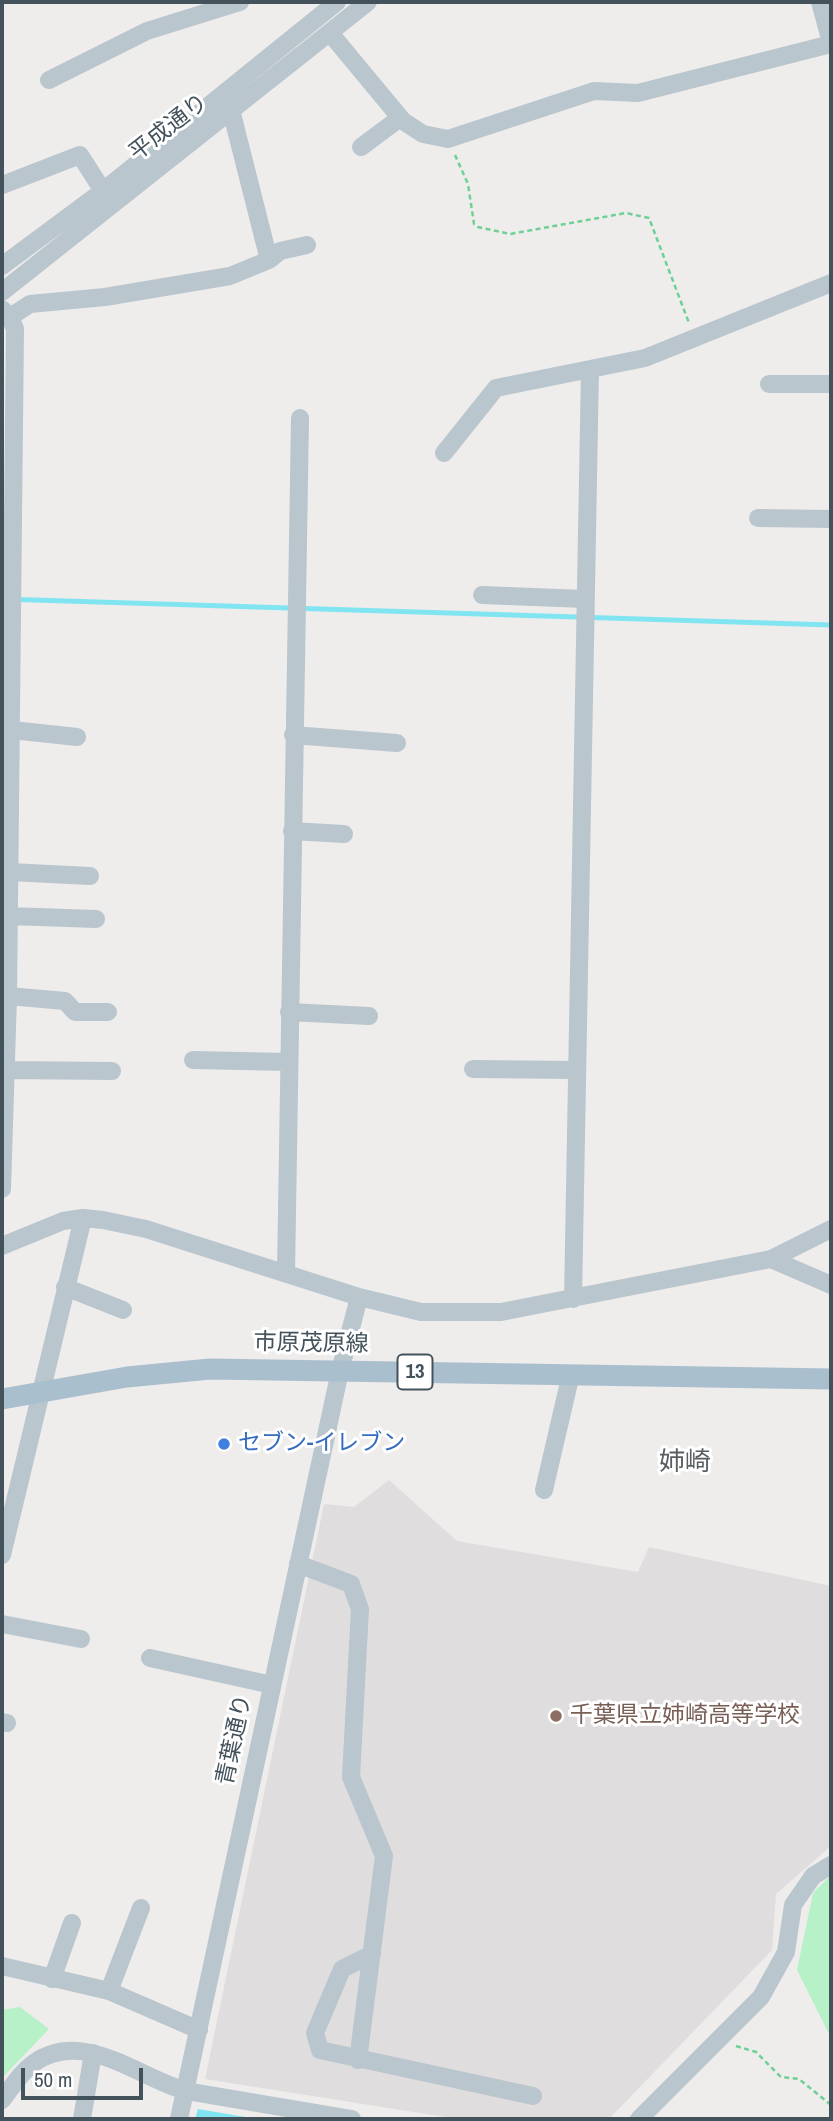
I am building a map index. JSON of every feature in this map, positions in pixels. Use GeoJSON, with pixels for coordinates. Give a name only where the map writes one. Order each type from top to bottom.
{"type":"FeatureCollection","features":[{"type":"Feature","properties":{"kind":"main road","name":"市原茂原線"},"geometry":{"type":"LineString","coordinates":[[2,1399],[40,1390],[210,1369],[831,1379]]}},
{"type":"Feature","properties":{"kind":"street"},"geometry":{"type":"LineString","coordinates":[[49,80],[146,32],[240,2]]}},
{"type":"Feature","properties":{"kind":"street","name":"平成通り"},"geometry":{"type":"LineString","coordinates":[[2,266],[103,191],[337,2]]}},
{"type":"Feature","properties":{"kind":"street"},"geometry":{"type":"LineString","coordinates":[[330,33],[352,64],[400,118],[423,134],[448,139],[594,91],[638,93],[831,43],[820,2]]}},
{"type":"Feature","properties":{"kind":"street","name":"平成通り"},"geometry":{"type":"LineString","coordinates":[[2,292],[330,33],[358,5]]}},
{"type":"Feature","properties":{"kind":"street"},"geometry":{"type":"LineString","coordinates":[[230,110],[269,260]]}},
{"type":"Feature","properties":{"kind":"street"},"geometry":{"type":"LineString","coordinates":[[361,147],[400,118]]}},
{"type":"Feature","properties":{"kind":"street"},"geometry":{"type":"LineString","coordinates":[[2,185],[80,155],[103,191]]}},
{"type":"Feature","properties":{"kind":"street"},"geometry":{"type":"LineString","coordinates":[[2,1189],[10,872],[12,730],[7,652],[15,329],[6,313],[30,304],[106,296],[230,276],[269,260],[281,251],[307,245]]}},
{"type":"Feature","properties":{"kind":"street"},"geometry":{"type":"LineString","coordinates":[[444,453],[496,388],[645,358],[831,283]]}},
{"type":"Feature","properties":{"kind":"street"},"geometry":{"type":"LineString","coordinates":[[573,1299],[575,1070],[590,369]]}},
{"type":"Feature","properties":{"kind":"street"},"geometry":{"type":"LineString","coordinates":[[769,384],[831,384]]}},
{"type":"Feature","properties":{"kind":"street"},"geometry":{"type":"LineString","coordinates":[[286,1273],[300,418]]}},
{"type":"Feature","properties":{"kind":"street"},"geometry":{"type":"LineString","coordinates":[[758,518],[831,519]]}},
{"type":"Feature","properties":{"kind":"street"},"geometry":{"type":"LineString","coordinates":[[482,595],[585,599]]}},
{"type":"Feature","properties":{"kind":"street"},"geometry":{"type":"LineString","coordinates":[[12,730],[77,737]]}},
{"type":"Feature","properties":{"kind":"street"},"geometry":{"type":"LineString","coordinates":[[293,735],[397,743]]}},
{"type":"Feature","properties":{"kind":"street"},"geometry":{"type":"LineString","coordinates":[[292,831],[344,834]]}},
{"type":"Feature","properties":{"kind":"street"},"geometry":{"type":"LineString","coordinates":[[10,872],[90,876]]}},
{"type":"Feature","properties":{"kind":"street"},"geometry":{"type":"LineString","coordinates":[[9,916],[96,919]]}},
{"type":"Feature","properties":{"kind":"street"},"geometry":{"type":"LineString","coordinates":[[8,996],[65,1000],[75,1012],[108,1012]]}},
{"type":"Feature","properties":{"kind":"street"},"geometry":{"type":"LineString","coordinates":[[289,1012],[369,1016]]}},
{"type":"Feature","properties":{"kind":"street"},"geometry":{"type":"LineString","coordinates":[[193,1060],[288,1062]]}},
{"type":"Feature","properties":{"kind":"street"},"geometry":{"type":"LineString","coordinates":[[473,1069],[575,1070]]}},
{"type":"Feature","properties":{"kind":"street"},"geometry":{"type":"LineString","coordinates":[[6,1070],[112,1071]]}},
{"type":"Feature","properties":{"kind":"street"},"geometry":{"type":"LineString","coordinates":[[2,1555],[83,1217]]}},
{"type":"Feature","properties":{"kind":"street"},"geometry":{"type":"LineString","coordinates":[[3,1240],[83,1217],[146,1229],[359,1297],[421,1312],[501,1312],[771,1259],[831,1229]]}},
{"type":"Feature","properties":{"kind":"street"},"geometry":{"type":"LineString","coordinates":[[771,1259],[831,1285]]}},
{"type":"Feature","properties":{"kind":"street"},"geometry":{"type":"LineString","coordinates":[[65,1287],[123,1310]]}},
{"type":"Feature","properties":{"kind":"street","name":"青葉通り"},"geometry":{"type":"LineString","coordinates":[[179,2119],[271,1685],[340,1371],[359,1297]]}},
{"type":"Feature","properties":{"kind":"street"},"geometry":{"type":"LineString","coordinates":[[544,1490],[571,1374]]}},
{"type":"Feature","properties":{"kind":"street"},"geometry":{"type":"LineString","coordinates":[[298,1564],[351,1584],[360,1609],[351,1777],[384,1856],[358,2060]]}},
{"type":"Feature","properties":{"kind":"street"},"geometry":{"type":"LineString","coordinates":[[2,1625],[81,1639]]}},
{"type":"Feature","properties":{"kind":"street"},"geometry":{"type":"LineString","coordinates":[[150,1658],[271,1685]]}},
{"type":"Feature","properties":{"kind":"street"},"geometry":{"type":"LineString","coordinates":[[639,2119],[761,1997],[786,1952],[793,1905],[813,1876],[831,1866]]}},
{"type":"Feature","properties":{"kind":"street"},"geometry":{"type":"LineString","coordinates":[[109,1991],[141,1908]]}},
{"type":"Feature","properties":{"kind":"street"},"geometry":{"type":"LineString","coordinates":[[52,1979],[72,1923]]}},
{"type":"Feature","properties":{"kind":"street"},"geometry":{"type":"LineString","coordinates":[[372,1954],[342,1969],[315,2034],[320,2050],[533,2096]]}},
{"type":"Feature","properties":{"kind":"street"},"geometry":{"type":"LineString","coordinates":[[2,1966],[109,1991],[199,2030]]}},
{"type":"Feature","properties":{"kind":"street"},"geometry":{"type":"LineString","coordinates":[[2,2100],[32,2064],[46,2055],[66,2051],[93,2053],[186,2091],[352,2119]]}},
{"type":"Feature","properties":{"kind":"street"},"geometry":{"type":"LineString","coordinates":[[82,2119],[93,2053]]}},
{"type":"Feature","properties":{"kind":"path"},"geometry":{"type":"LineString","coordinates":[[448,139],[468,184],[478,227],[510,234],[626,213],[649,218],[695,338]]}},
{"type":"Feature","properties":{"kind":"path"},"geometry":{"type":"LineString","coordinates":[[722,2037],[732,2045],[756,2052],[782,2077],[799,2079],[831,2105]]}},
{"type":"Feature","properties":{"kind":"shaded area","name":"千葉県立姉崎高等学校"},"geometry":{"type":"Polygon","coordinates":[[[389,1480],[457,1541],[638,1572],[649,1547],[831,1586],[831,1846],[776,1894],[772,1950],[609,2119],[458,2119],[205,2079],[324,1504],[354,1507],[389,1480]]]}},
{"type":"Feature","properties":{"kind":"green space"},"geometry":{"type":"Polygon","coordinates":[[[831,1875],[831,2038],[797,1970],[813,1893],[831,1875]]]}},
{"type":"Feature","properties":{"kind":"green space"},"geometry":{"type":"Polygon","coordinates":[[[20,2007],[49,2029],[2,2078],[2,2010],[20,2007]]]}},
{"type":"Feature","properties":{"kind":"water"},"geometry":{"type":"Polygon","coordinates":[[[198,2109],[257,2119],[195,2119],[198,2109]]]}},
{"type":"Feature","properties":{"kind":"waterway"},"geometry":{"type":"LineString","coordinates":[[2,599],[831,625]]}},
{"type":"Feature","properties":{"kind":"place","name":"セブン-イレブン"},"geometry":{"type":"Point","coordinates":[224,1444]}},
{"type":"Feature","properties":{"kind":"place","name":"千葉県立姉崎高等学校"},"geometry":{"type":"Point","coordinates":[556,1716]}},
{"type":"Feature","properties":{"kind":"district","name":"姉崎"},"geometry":{"type":"Point","coordinates":[685,1463]}}]}
